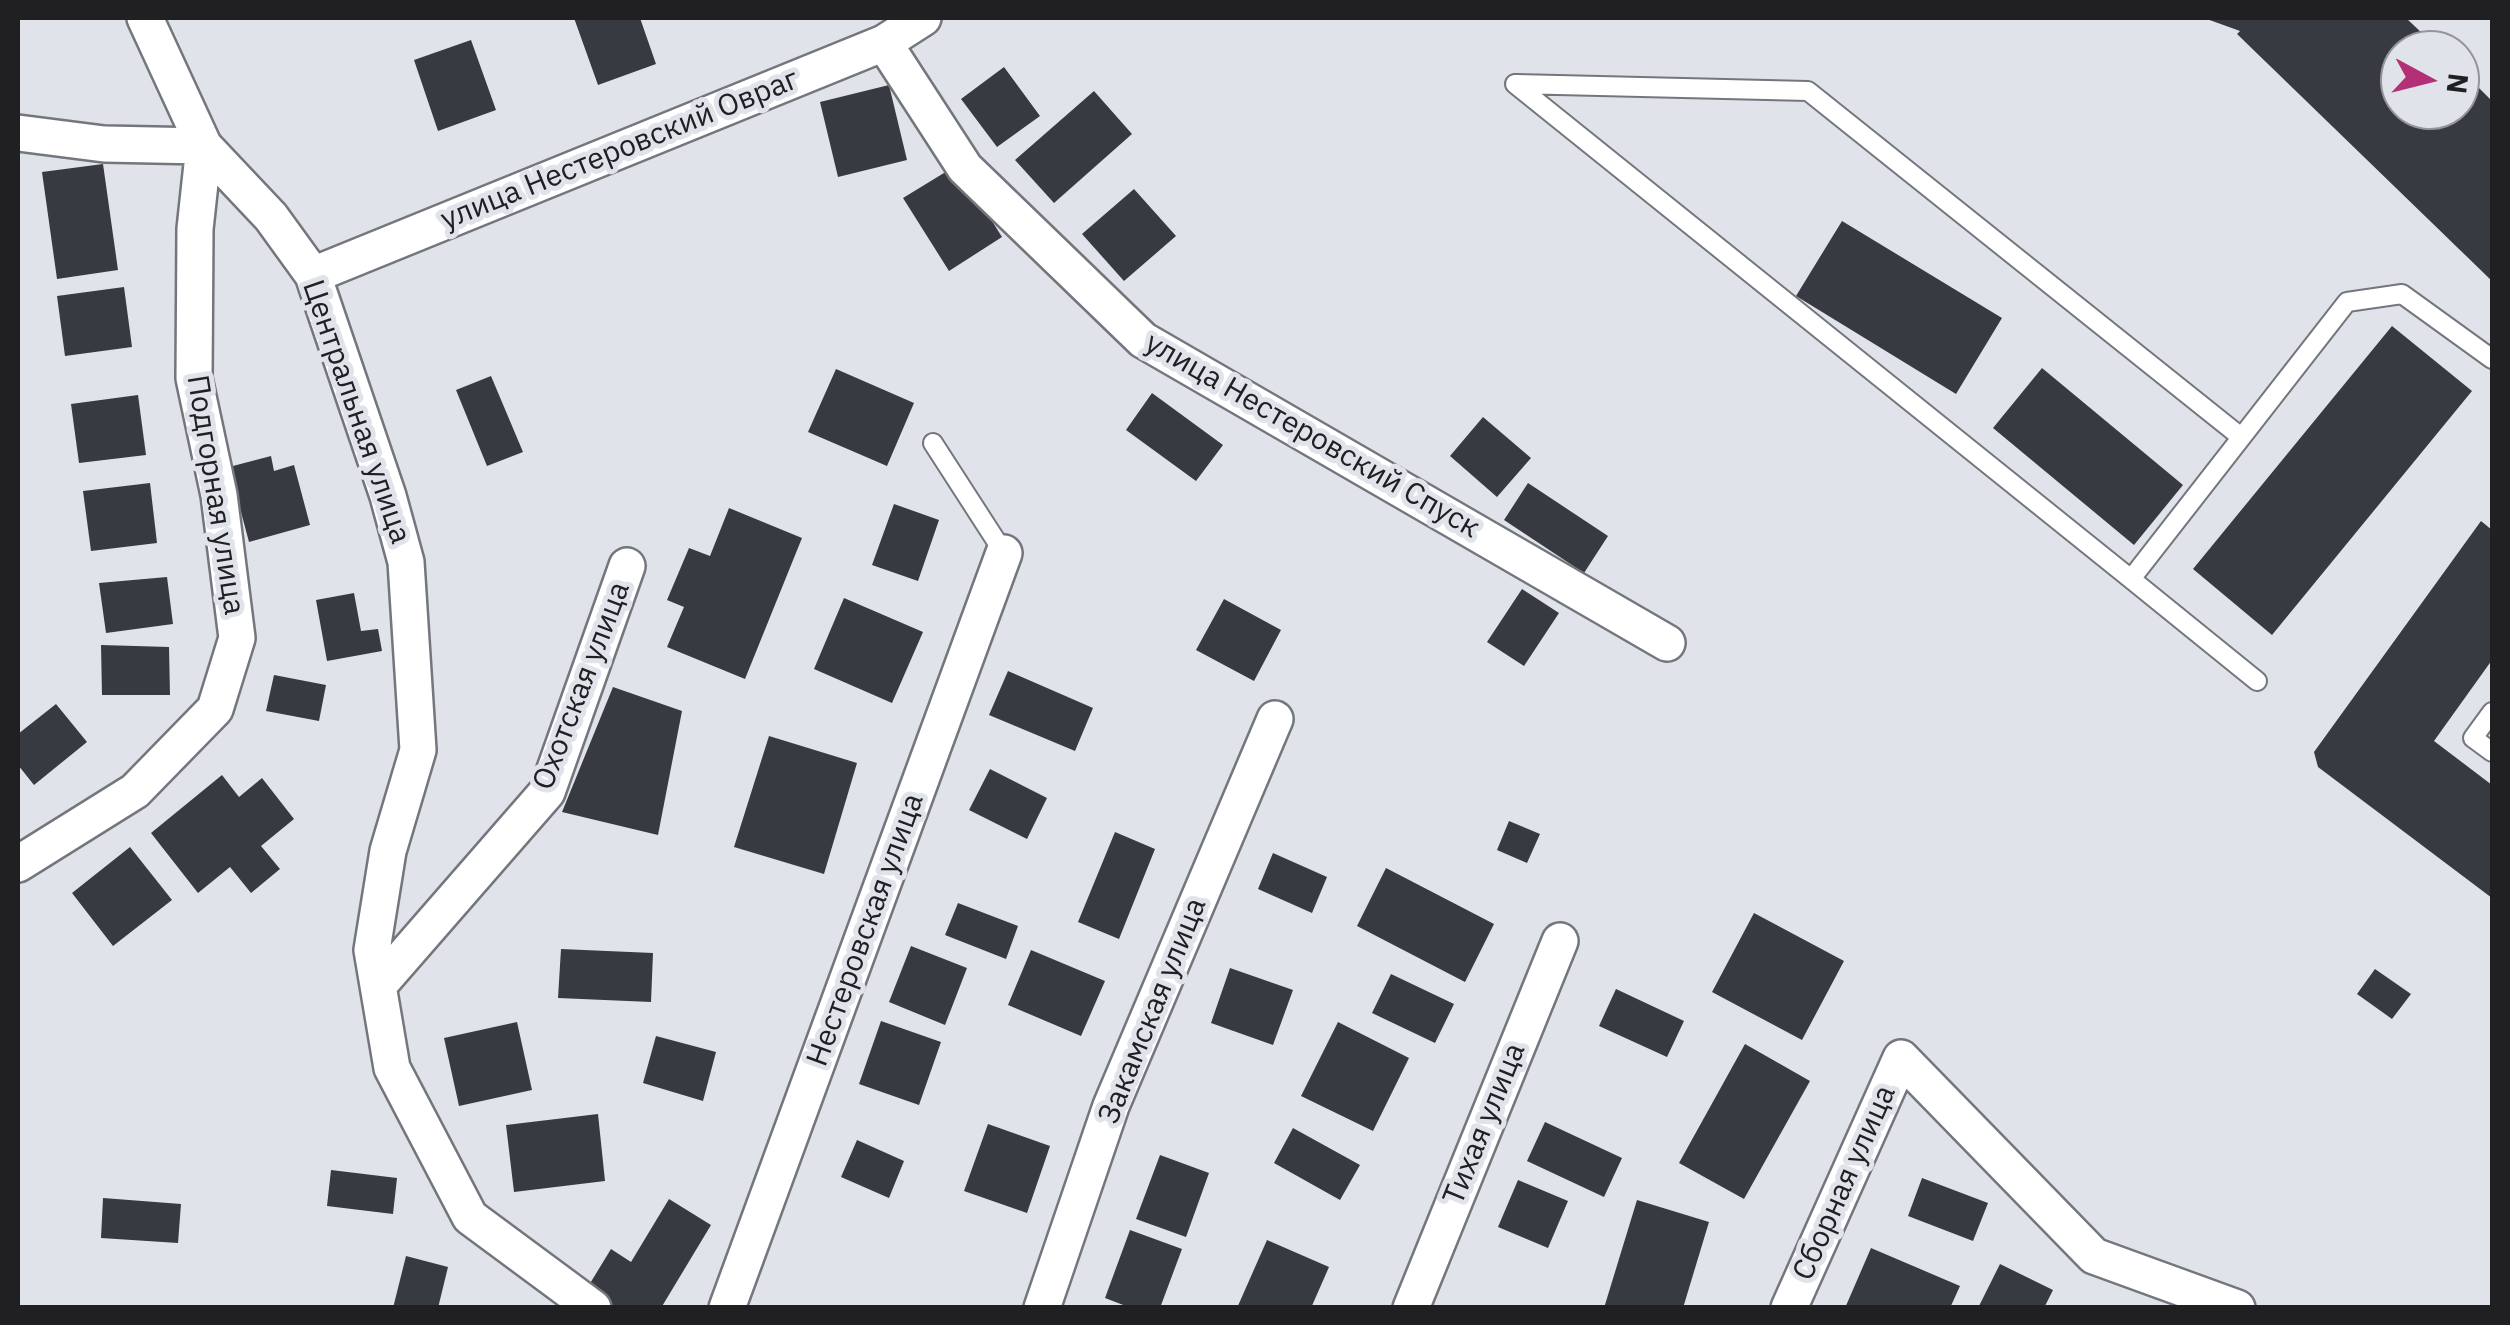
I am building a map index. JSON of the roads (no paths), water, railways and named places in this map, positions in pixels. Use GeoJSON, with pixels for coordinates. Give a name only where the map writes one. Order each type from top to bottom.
{"type":"FeatureCollection","features":[{"type":"Feature","properties":{"kind":"street","name":"Центральная улица"},"geometry":{"type":"LineString","coordinates":[[145,18],[204,146],[271,217],[313,275],[382,478],[406,562],[418,750],[388,851],[372,950],[392,1068],[470,1217],[593,1308]]}},
{"type":"Feature","properties":{"kind":"street","name":"улица Нестеровский Овраг"},"geometry":{"type":"LineString","coordinates":[[313,275],[884,43],[924,18]]}},
{"type":"Feature","properties":{"kind":"street","name":"улица Нестеровский Спуск"},"geometry":{"type":"LineString","coordinates":[[884,43],[965,168],[1143,340],[1666,643]]}},
{"type":"Feature","properties":{"kind":"street"},"geometry":{"type":"LineString","coordinates":[[18,133],[104,144],[204,146]]}},
{"type":"Feature","properties":{"kind":"street","name":"Подгорная улица"},"geometry":{"type":"LineString","coordinates":[[18,864],[135,791],[215,709],[237,638],[219,495],[194,378],[195,230],[204,146]]}},
{"type":"Feature","properties":{"kind":"street","name":"Нестеровская улица"},"geometry":{"type":"LineString","coordinates":[[727,1308],[1004,553]]}},
{"type":"Feature","properties":{"kind":"street","name":"Охотская улица"},"geometry":{"type":"LineString","coordinates":[[378,986],[547,792],[628,566]]}},
{"type":"Feature","properties":{"kind":"street","name":"Закамская улица"},"geometry":{"type":"LineString","coordinates":[[1042,1308],[1112,1106],[1275,719]]}},
{"type":"Feature","properties":{"kind":"street","name":"Тихая улица"},"geometry":{"type":"LineString","coordinates":[[1411,1308],[1560,941]]}},
{"type":"Feature","properties":{"kind":"street","name":"Сборная улица"},"geometry":{"type":"LineString","coordinates":[[1789,1308],[1901,1058],[2094,1256],[2237,1308]]}},
{"type":"Feature","properties":{"kind":"lane"},"geometry":{"type":"LineString","coordinates":[[2242,438],[1808,91],[1515,84],[2257,681]]}},
{"type":"Feature","properties":{"kind":"lane"},"geometry":{"type":"LineString","coordinates":[[2132,578],[2347,302],[2402,294],[2492,359]]}},
{"type":"Feature","properties":{"kind":"lane"},"geometry":{"type":"LineString","coordinates":[[933,443],[1004,553]]}},
{"type":"Feature","properties":{"kind":"lane"},"geometry":{"type":"LineString","coordinates":[[2492,712],[2473,738],[2492,752]]}}]}
